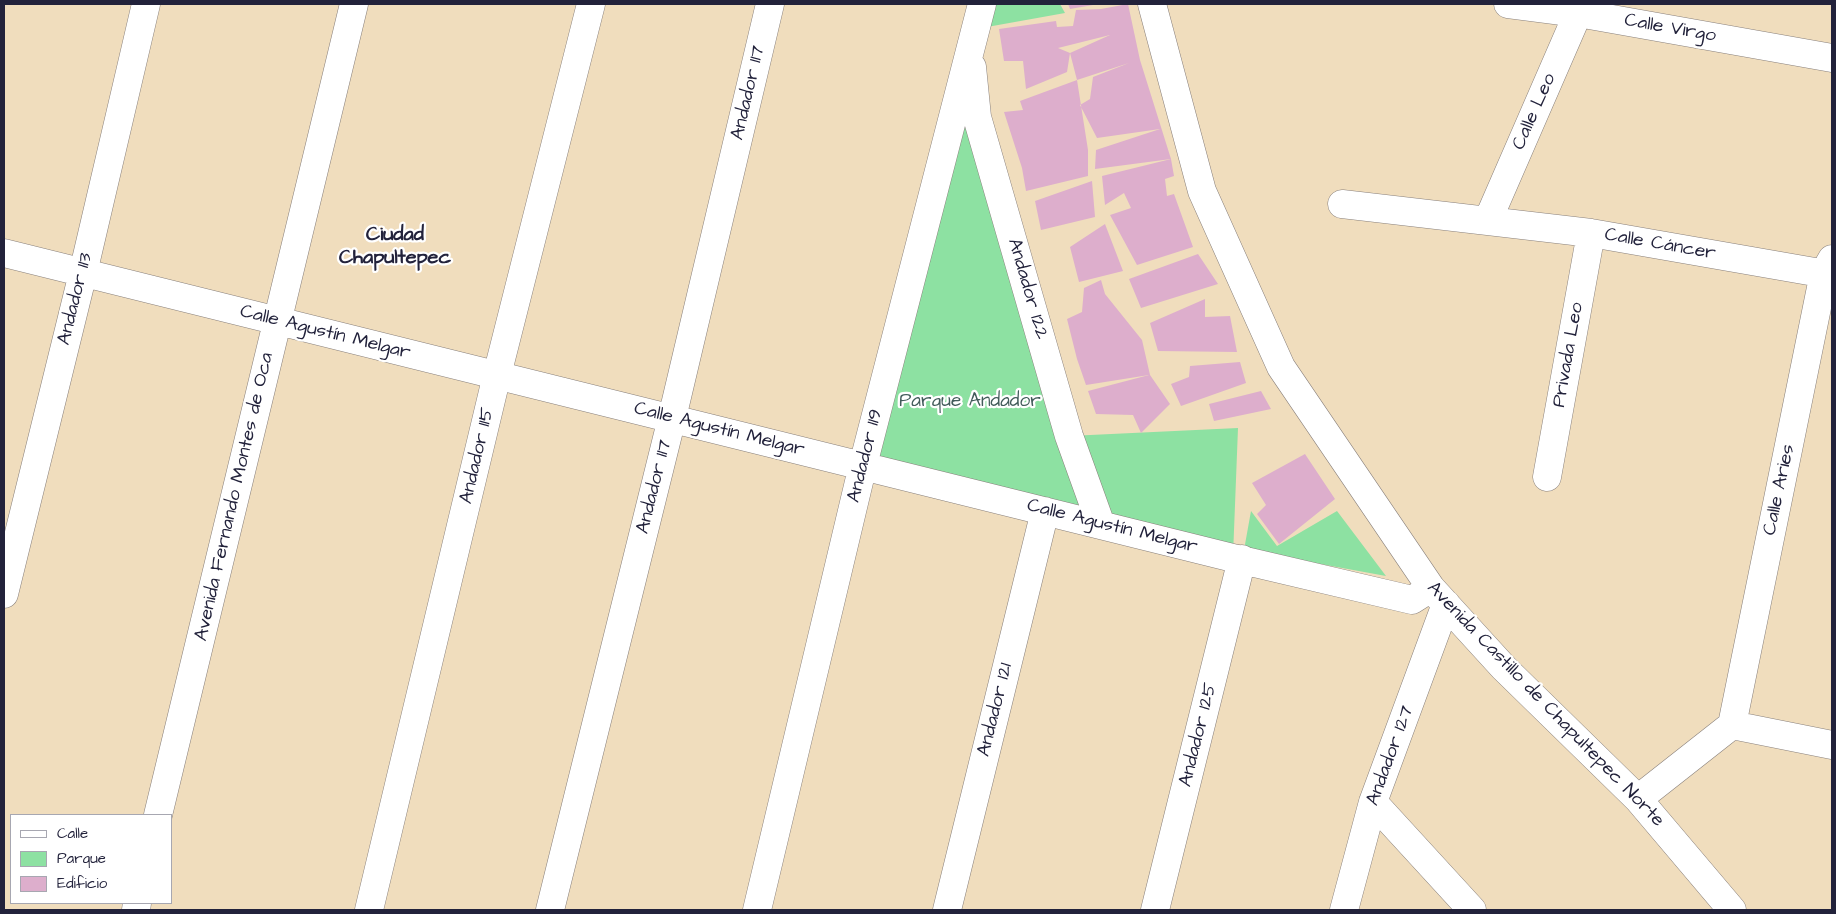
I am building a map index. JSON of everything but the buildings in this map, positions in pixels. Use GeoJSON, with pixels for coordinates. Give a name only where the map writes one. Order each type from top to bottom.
{"type":"FeatureCollection","features":[{"type":"Feature","properties":{"kind":"street","name":"Andador 113"},"geometry":{"type":"LineString","coordinates":[[4,594],[83,273],[146,4]]}},
{"type":"Feature","properties":{"kind":"street","name":"Avenida Fernando Montes de Oca"},"geometry":{"type":"LineString","coordinates":[[158,814],[354,4]]}},
{"type":"Feature","properties":{"kind":"street","name":"Andador 115"},"geometry":{"type":"LineString","coordinates":[[369,910],[497,375],[591,4]]}},
{"type":"Feature","properties":{"kind":"street","name":"Andador 117"},"geometry":{"type":"LineString","coordinates":[[550,910],[672,418],[770,4]]}},
{"type":"Feature","properties":{"kind":"street","name":"Andador 119"},"geometry":{"type":"LineString","coordinates":[[757,910],[863,465],[982,4]]}},
{"type":"Feature","properties":{"kind":"street","name":"Avenida Castillo de Chapultepec Norte"},"geometry":{"type":"LineString","coordinates":[[1152,4],[1202,191],[1281,367],[1438,596],[1504,668],[1638,799],[1732,910]]}},
{"type":"Feature","properties":{"kind":"street","name":"Calle Virgo"},"geometry":{"type":"LineString","coordinates":[[1508,4],[1580,8],[1832,58]]}},
{"type":"Feature","properties":{"kind":"street","name":"Calle Leo"},"geometry":{"type":"LineString","coordinates":[[1488,220],[1580,8]]}},
{"type":"Feature","properties":{"kind":"street","name":"Andador 122"},"geometry":{"type":"LineString","coordinates":[[970,50],[977,116],[1069,436],[1101,524]]}},
{"type":"Feature","properties":{"kind":"street","name":"Calle Cáncer"},"geometry":{"type":"LineString","coordinates":[[1342,204],[1591,233],[1830,268]]}},
{"type":"Feature","properties":{"kind":"street","name":"Privada Leo"},"geometry":{"type":"LineString","coordinates":[[1547,477],[1591,233]]}},
{"type":"Feature","properties":{"kind":"street","name":"Calle Agustín Melgar"},"geometry":{"type":"LineString","coordinates":[[4,253],[1412,600],[1438,596]]}},
{"type":"Feature","properties":{"kind":"street","name":"Calle Aries"},"geometry":{"type":"LineString","coordinates":[[1732,725],[1830,268]]}},
{"type":"Feature","properties":{"kind":"street","name":"Andador 121"},"geometry":{"type":"LineString","coordinates":[[947,910],[1045,511]]}},
{"type":"Feature","properties":{"kind":"street","name":"Andador 125"},"geometry":{"type":"LineString","coordinates":[[1155,910],[1242,559]]}},
{"type":"Feature","properties":{"kind":"street","name":"Andador 127"},"geometry":{"type":"LineString","coordinates":[[1344,910],[1373,802],[1438,596]]}},
{"type":"Feature","properties":{"kind":"street"},"geometry":{"type":"LineString","coordinates":[[1638,799],[1732,725],[1832,745]]}},
{"type":"Feature","properties":{"kind":"street"},"geometry":{"type":"LineString","coordinates":[[1373,802],[1472,910]]}},
{"type":"Feature","properties":{"kind":"green space"},"geometry":{"type":"Polygon","coordinates":[[[989,4],[1060,4],[1065,13],[987,27],[989,4]]]}},
{"type":"Feature","properties":{"kind":"green space","name":"Parque Andador"},"geometry":{"type":"Polygon","coordinates":[[[970,50],[1069,436],[1238,428],[1233,556],[864,466],[970,50]]]}},
{"type":"Feature","properties":{"kind":"green space"},"geometry":{"type":"Polygon","coordinates":[[[1251,511],[1277,546],[1337,511],[1386,576],[1244,550],[1251,511]]]}},
{"type":"Feature","properties":{"kind":"district","name":"Ciudad Chapultepec"},"geometry":{"type":"Point","coordinates":[395,248]}}]}
